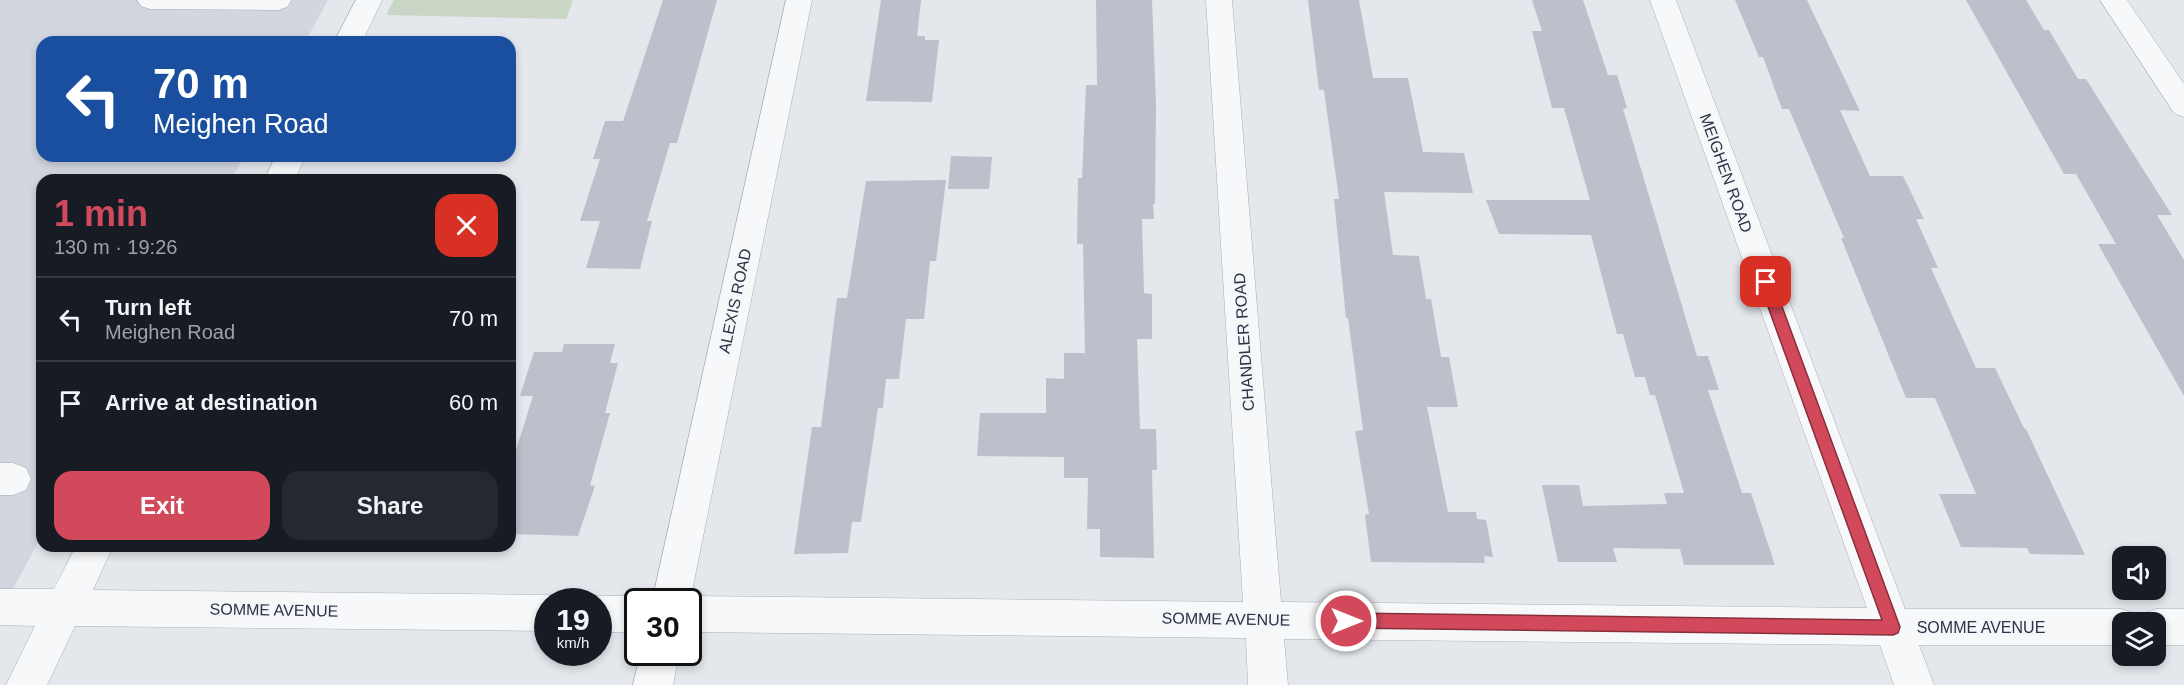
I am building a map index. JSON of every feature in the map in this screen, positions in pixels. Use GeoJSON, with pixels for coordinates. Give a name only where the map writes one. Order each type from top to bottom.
{"type":"FeatureCollection","features":[{"type":"Feature","properties":{"kind":"street"},"geometry":{"type":"LineString","coordinates":[[150,0],[278,1]]}},
{"type":"Feature","properties":{"kind":"street"},"geometry":{"type":"LineString","coordinates":[[351,36],[369,0]]}},
{"type":"Feature","properties":{"kind":"street","name":"ALEXIS ROAD"},"geometry":{"type":"LineString","coordinates":[[674,588],[799,0]]}},
{"type":"Feature","properties":{"kind":"street","name":"CHANDLER ROAD"},"geometry":{"type":"LineString","coordinates":[[1219,0],[1268,685]]}},
{"type":"Feature","properties":{"kind":"street","name":"MEIGHEN ROAD"},"geometry":{"type":"LineString","coordinates":[[1663,0],[1914,685]]}},
{"type":"Feature","properties":{"kind":"street"},"geometry":{"type":"LineString","coordinates":[[2113,0],[2184,106]]}},
{"type":"Feature","properties":{"kind":"street"},"geometry":{"type":"LineString","coordinates":[[26,685],[92,552]]}},
{"type":"Feature","properties":{"kind":"street","name":"SOMME AVENUE"},"geometry":{"type":"LineString","coordinates":[[0,607],[534,613]]}},
{"type":"Feature","properties":{"kind":"street","name":"SOMME AVENUE"},"geometry":{"type":"LineString","coordinates":[[702,615],[1893,627],[2112,627]]}},
{"type":"Feature","properties":{"kind":"street"},"geometry":{"type":"LineString","coordinates":[[2166,627],[2184,627]]}},
{"type":"Feature","properties":{"kind":"street"},"geometry":{"type":"LineString","coordinates":[[653,685],[657,666]]}},
{"type":"Feature","properties":{"kind":"shaded area"},"geometry":{"type":"Polygon","coordinates":[[[0,0],[328,0],[308,36],[36,36],[36,162],[241,162],[234,174],[36,174],[36,546],[0,613],[0,0]]]}},
{"type":"Feature","properties":{"kind":"green space"},"geometry":{"type":"Polygon","coordinates":[[[394,0],[573,0],[566,19],[386,15],[394,0]]]}},
{"type":"Feature","properties":{"kind":"building"},"geometry":{"type":"Polygon","coordinates":[[[663,0],[717,0],[677,143],[670,143],[647,221],[652,221],[640,269],[586,268],[600,221],[580,221],[600,159],[593,159],[605,121],[623,121],[663,0]]]}},
{"type":"Feature","properties":{"kind":"building"},"geometry":{"type":"Polygon","coordinates":[[[881,0],[921,0],[917,36],[925,36],[925,40],[939,40],[932,102],[866,101],[881,0]]]}},
{"type":"Feature","properties":{"kind":"building"},"geometry":{"type":"Polygon","coordinates":[[[1096,0],[1152,0],[1156,105],[1155,204],[1153,204],[1154,219],[1142,219],[1144,293],[1152,294],[1152,339],[1137,339],[1140,429],[1156,429],[1157,470],[1152,470],[1154,558],[1100,557],[1100,529],[1087,529],[1088,478],[1064,478],[1064,457],[977,456],[980,413],[1046,413],[1046,378],[1064,379],[1064,353],[1085,353],[1083,244],[1077,244],[1078,178],[1082,178],[1086,85],[1097,85],[1096,0]]]}},
{"type":"Feature","properties":{"kind":"building"},"geometry":{"type":"Polygon","coordinates":[[[1308,0],[1359,0],[1373,78],[1408,78],[1423,152],[1464,153],[1473,193],[1384,192],[1393,255],[1419,256],[1426,299],[1431,299],[1441,357],[1449,357],[1458,407],[1427,407],[1448,512],[1476,512],[1477,519],[1486,520],[1493,557],[1484,556],[1485,563],[1371,562],[1365,515],[1369,514],[1355,431],[1363,430],[1348,318],[1346,318],[1334,199],[1339,199],[1324,90],[1319,90],[1308,0]]]}},
{"type":"Feature","properties":{"kind":"building"},"geometry":{"type":"Polygon","coordinates":[[[1532,0],[1583,0],[1608,75],[1617,75],[1627,108],[1623,109],[1697,356],[1708,356],[1719,390],[1708,390],[1742,493],[1751,493],[1775,565],[1684,565],[1680,549],[1613,548],[1617,562],[1558,562],[1542,485],[1579,485],[1583,506],[1667,504],[1664,493],[1684,493],[1655,395],[1650,395],[1645,377],[1635,377],[1623,334],[1617,334],[1591,235],[1499,234],[1486,200],[1590,200],[1564,108],[1552,108],[1532,31],[1542,31],[1532,0]]]}},
{"type":"Feature","properties":{"kind":"building"},"geometry":{"type":"Polygon","coordinates":[[[1735,0],[1807,0],[1860,111],[1840,110],[1870,176],[1903,176],[1924,219],[1916,219],[1938,268],[1931,268],[1976,368],[1995,368],[2085,555],[2030,554],[2027,548],[1961,547],[1939,494],[1976,494],[1935,398],[1906,398],[1841,238],[1844,238],[1789,109],[1782,109],[1763,57],[1759,57],[1735,0]]]}},
{"type":"Feature","properties":{"kind":"building"},"geometry":{"type":"Polygon","coordinates":[[[1966,0],[2026,0],[2044,30],[2049,30],[2078,79],[2086,79],[2172,215],[2157,215],[2184,260],[2184,396],[2098,244],[2116,244],[2076,174],[2064,174],[1966,0]]]}},
{"type":"Feature","properties":{"kind":"building"},"geometry":{"type":"Polygon","coordinates":[[[951,156],[992,157],[989,189],[948,189],[951,156]]]}},
{"type":"Feature","properties":{"kind":"building"},"geometry":{"type":"Polygon","coordinates":[[[946,180],[936,261],[930,261],[924,319],[906,319],[899,379],[886,379],[883,408],[878,408],[861,522],[852,522],[848,553],[794,554],[812,427],[821,427],[837,298],[847,298],[866,181],[946,180]]]}},
{"type":"Feature","properties":{"kind":"building"},"geometry":{"type":"Polygon","coordinates":[[[564,344],[615,344],[610,363],[618,363],[605,413],[610,413],[590,485],[595,486],[578,536],[516,534],[516,450],[533,396],[520,396],[534,352],[562,352],[564,344]]]}},
{"type":"Feature","properties":{"kind":"route"},"geometry":{"type":"LineString","coordinates":[[1346,621],[1893,627],[1766,282]]}}]}
